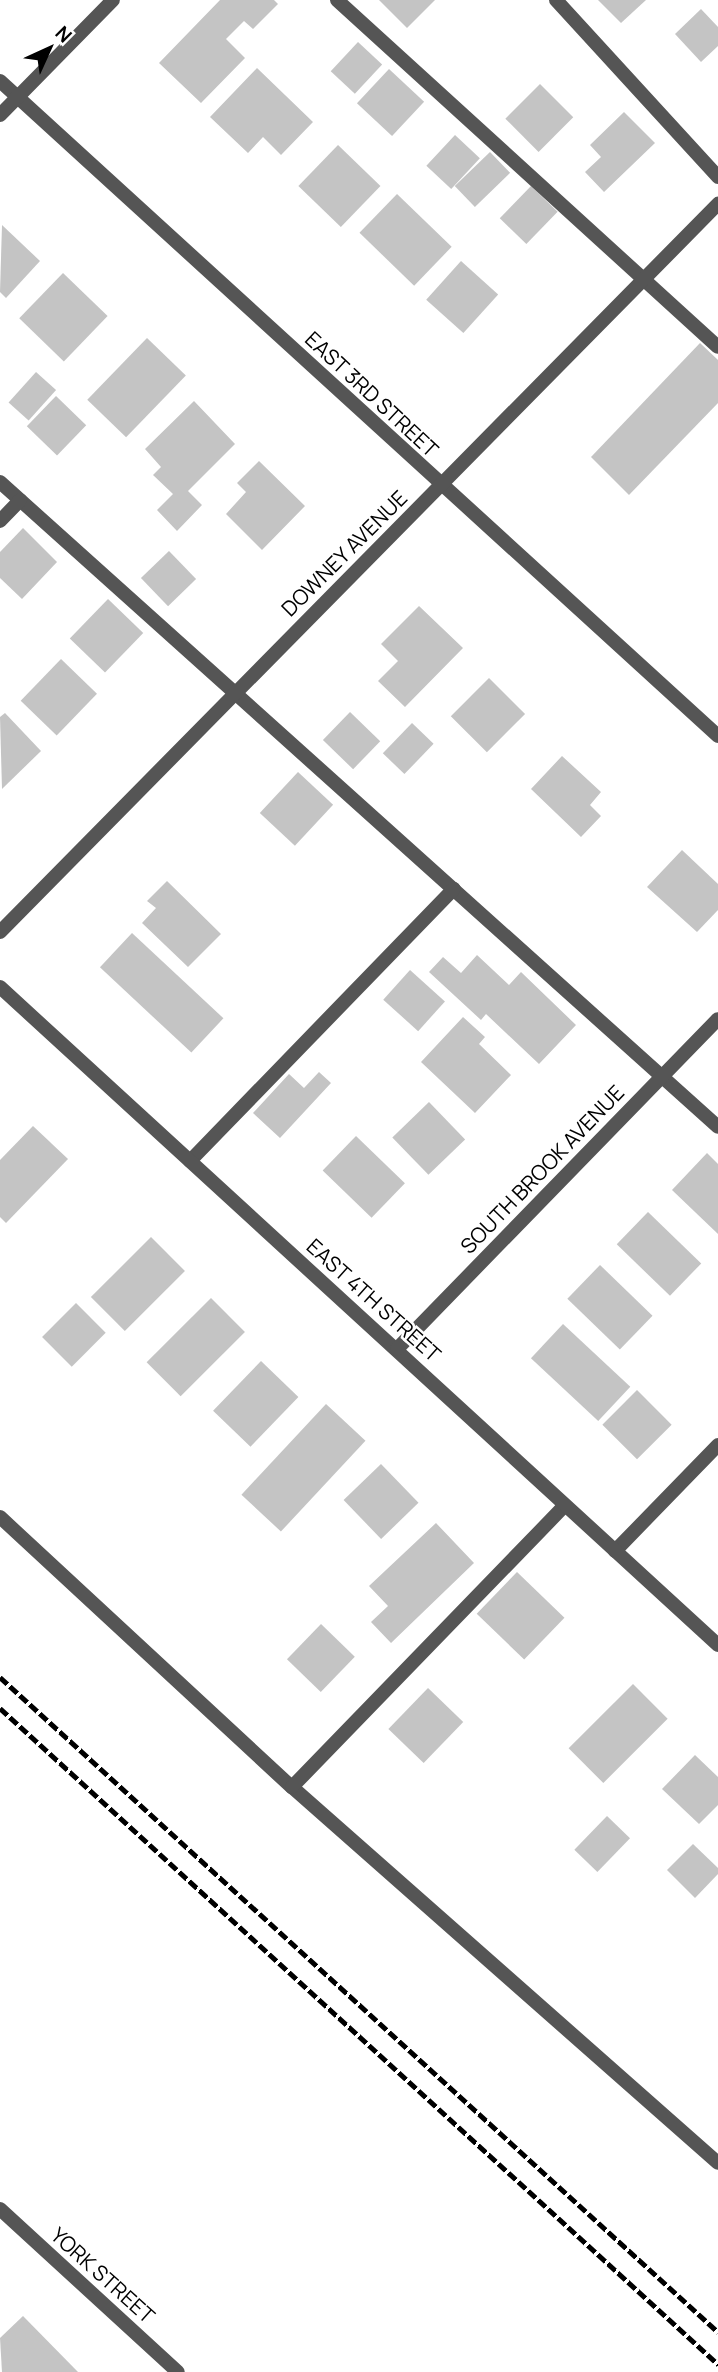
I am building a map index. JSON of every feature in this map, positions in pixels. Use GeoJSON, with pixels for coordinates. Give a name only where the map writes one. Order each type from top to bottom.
{"type":"FeatureCollection","features":[{"type":"Feature","properties":{"kind":"street"},"geometry":{"type":"LineString","coordinates":[[0,115],[113,0]]}},
{"type":"Feature","properties":{"kind":"street"},"geometry":{"type":"LineString","coordinates":[[337,0],[718,346]]}},
{"type":"Feature","properties":{"kind":"street"},"geometry":{"type":"LineString","coordinates":[[556,0],[718,177]]}},
{"type":"Feature","properties":{"kind":"street","name":"EAST 3RD STREET"},"geometry":{"type":"LineString","coordinates":[[0,80],[440,486],[718,736]]}},
{"type":"Feature","properties":{"kind":"street","name":"DOWNEY AVENUE"},"geometry":{"type":"LineString","coordinates":[[0,932],[718,204]]}},
{"type":"Feature","properties":{"kind":"street"},"geometry":{"type":"LineString","coordinates":[[0,482],[454,889],[624,1046],[663,1075],[718,1127]]}},
{"type":"Feature","properties":{"kind":"street"},"geometry":{"type":"LineString","coordinates":[[0,521],[20,500]]}},
{"type":"Feature","properties":{"kind":"street"},"geometry":{"type":"LineString","coordinates":[[190,1161],[454,889]]}},
{"type":"Feature","properties":{"kind":"street","name":"EAST 4TH STREET"},"geometry":{"type":"LineString","coordinates":[[0,987],[718,1645]]}},
{"type":"Feature","properties":{"kind":"street","name":"SOUTH BROOK AVENUE"},"geometry":{"type":"LineString","coordinates":[[397,1349],[718,1020]]}},
{"type":"Feature","properties":{"kind":"street"},"geometry":{"type":"LineString","coordinates":[[615,1551],[718,1445]]}},
{"type":"Feature","properties":{"kind":"street"},"geometry":{"type":"LineString","coordinates":[[292,1787],[565,1505]]}},
{"type":"Feature","properties":{"kind":"street"},"geometry":{"type":"LineString","coordinates":[[0,1517],[292,1787],[718,2163]]}},
{"type":"Feature","properties":{"kind":"street","name":"YORK STREET"},"geometry":{"type":"LineString","coordinates":[[0,2210],[178,2372]]}},
{"type":"Feature","properties":{"kind":"building"},"geometry":{"type":"Polygon","coordinates":[[[220,0],[274,0],[278,4],[253,29],[244,21],[226,39],[245,58],[201,103],[159,63],[220,0]]]}},
{"type":"Feature","properties":{"kind":"building"},"geometry":{"type":"Polygon","coordinates":[[[379,0],[435,0],[407,28],[379,0]]]}},
{"type":"Feature","properties":{"kind":"building"},"geometry":{"type":"Polygon","coordinates":[[[598,0],[646,0],[621,23],[598,0]]]}},
{"type":"Feature","properties":{"kind":"building"},"geometry":{"type":"Polygon","coordinates":[[[701,9],[718,27],[718,46],[701,62],[675,34],[701,9]]]}},
{"type":"Feature","properties":{"kind":"building"},"geometry":{"type":"Polygon","coordinates":[[[358,42],[382,65],[355,94],[331,71],[358,42]]]}},
{"type":"Feature","properties":{"kind":"building"},"geometry":{"type":"Polygon","coordinates":[[[257,68],[313,122],[281,155],[263,137],[248,153],[210,117],[257,68]]]}},
{"type":"Feature","properties":{"kind":"building"},"geometry":{"type":"Polygon","coordinates":[[[389,69],[424,102],[392,136],[357,103],[389,69]]]}},
{"type":"Feature","properties":{"kind":"building"},"geometry":{"type":"Polygon","coordinates":[[[540,84],[573,117],[539,152],[505,119],[540,84]]]}},
{"type":"Feature","properties":{"kind":"building"},"geometry":{"type":"Polygon","coordinates":[[[624,112],[655,143],[604,192],[585,172],[601,157],[590,145],[624,112]]]}},
{"type":"Feature","properties":{"kind":"building"},"geometry":{"type":"Polygon","coordinates":[[[455,135],[480,158],[451,189],[426,166],[455,135]]]}},
{"type":"Feature","properties":{"kind":"building"},"geometry":{"type":"Polygon","coordinates":[[[338,145],[380,186],[341,227],[298,186],[338,145]]]}},
{"type":"Feature","properties":{"kind":"building"},"geometry":{"type":"Polygon","coordinates":[[[490,152],[510,173],[475,207],[455,186],[490,152]]]}},
{"type":"Feature","properties":{"kind":"building"},"geometry":{"type":"Polygon","coordinates":[[[531,186],[558,212],[526,244],[500,218],[531,186]]]}},
{"type":"Feature","properties":{"kind":"building"},"geometry":{"type":"Polygon","coordinates":[[[397,194],[452,247],[414,286],[359,233],[397,194]]]}},
{"type":"Feature","properties":{"kind":"building"},"geometry":{"type":"Polygon","coordinates":[[[2,225],[40,261],[6,298],[0,292],[2,225]]]}},
{"type":"Feature","properties":{"kind":"building"},"geometry":{"type":"Polygon","coordinates":[[[461,261],[498,294],[463,333],[426,300],[461,261]]]}},
{"type":"Feature","properties":{"kind":"building"},"geometry":{"type":"Polygon","coordinates":[[[63,273],[108,316],[64,361],[19,318],[63,273]]]}},
{"type":"Feature","properties":{"kind":"building"},"geometry":{"type":"Polygon","coordinates":[[[147,338],[186,376],[126,437],[87,400],[147,338]]]}},
{"type":"Feature","properties":{"kind":"building"},"geometry":{"type":"Polygon","coordinates":[[[700,343],[718,360],[718,403],[629,495],[591,457],[700,343]]]}},
{"type":"Feature","properties":{"kind":"building"},"geometry":{"type":"Polygon","coordinates":[[[36,372],[56,390],[29,421],[9,402],[36,372]]]}},
{"type":"Feature","properties":{"kind":"building"},"geometry":{"type":"Polygon","coordinates":[[[56,396],[86,425],[57,455],[27,426],[56,396]]]}},
{"type":"Feature","properties":{"kind":"building"},"geometry":{"type":"Polygon","coordinates":[[[194,401],[235,444],[188,491],[202,505],[177,531],[157,510],[173,494],[153,475],[161,467],[145,449],[194,401]]]}},
{"type":"Feature","properties":{"kind":"building"},"geometry":{"type":"Polygon","coordinates":[[[259,461],[305,506],[262,550],[226,514],[246,492],[237,483],[259,461]]]}},
{"type":"Feature","properties":{"kind":"building"},"geometry":{"type":"Polygon","coordinates":[[[23,528],[57,562],[22,599],[0,578],[0,552],[23,528]]]}},
{"type":"Feature","properties":{"kind":"building"},"geometry":{"type":"Polygon","coordinates":[[[169,551],[196,579],[168,606],[141,578],[169,551]]]}},
{"type":"Feature","properties":{"kind":"building"},"geometry":{"type":"Polygon","coordinates":[[[108,599],[143,633],[105,673],[70,639],[108,599]]]}},
{"type":"Feature","properties":{"kind":"building"},"geometry":{"type":"Polygon","coordinates":[[[419,606],[463,648],[405,707],[378,681],[398,661],[381,644],[419,606]]]}},
{"type":"Feature","properties":{"kind":"building"},"geometry":{"type":"Polygon","coordinates":[[[61,659],[97,694],[57,735],[21,701],[61,659]]]}},
{"type":"Feature","properties":{"kind":"building"},"geometry":{"type":"Polygon","coordinates":[[[489,678],[525,714],[487,752],[451,716],[489,678]]]}},
{"type":"Feature","properties":{"kind":"building"},"geometry":{"type":"Polygon","coordinates":[[[350,712],[380,741],[353,769],[323,740],[350,712]]]}},
{"type":"Feature","properties":{"kind":"building"},"geometry":{"type":"Polygon","coordinates":[[[5,713],[41,751],[2,789],[0,717],[5,713]]]}},
{"type":"Feature","properties":{"kind":"building"},"geometry":{"type":"Polygon","coordinates":[[[412,723],[434,744],[404,774],[383,753],[412,723]]]}},
{"type":"Feature","properties":{"kind":"building"},"geometry":{"type":"Polygon","coordinates":[[[562,756],[601,792],[590,805],[601,816],[581,837],[531,789],[562,756]]]}},
{"type":"Feature","properties":{"kind":"building"},"geometry":{"type":"Polygon","coordinates":[[[298,772],[333,805],[295,846],[260,813],[298,772]]]}},
{"type":"Feature","properties":{"kind":"building"},"geometry":{"type":"Polygon","coordinates":[[[682,850],[718,884],[718,910],[697,932],[647,887],[682,850]]]}},
{"type":"Feature","properties":{"kind":"building"},"geometry":{"type":"Polygon","coordinates":[[[167,881],[221,934],[188,967],[142,923],[156,908],[147,901],[167,881]]]}},
{"type":"Feature","properties":{"kind":"building"},"geometry":{"type":"Polygon","coordinates":[[[132,933],[223,1018],[191,1053],[100,967],[132,933]]]}},
{"type":"Feature","properties":{"kind":"building"},"geometry":{"type":"Polygon","coordinates":[[[477,955],[509,985],[521,972],[576,1025],[539,1064],[486,1014],[481,1020],[429,972],[443,957],[461,973],[477,955]]]}},
{"type":"Feature","properties":{"kind":"building"},"geometry":{"type":"Polygon","coordinates":[[[410,970],[445,1001],[418,1031],[383,1000],[410,970]]]}},
{"type":"Feature","properties":{"kind":"building"},"geometry":{"type":"Polygon","coordinates":[[[463,1017],[485,1037],[479,1044],[511,1075],[475,1113],[421,1062],[463,1017]]]}},
{"type":"Feature","properties":{"kind":"building"},"geometry":{"type":"Polygon","coordinates":[[[319,1072],[331,1083],[280,1138],[253,1113],[289,1074],[304,1088],[319,1072]]]}},
{"type":"Feature","properties":{"kind":"building"},"geometry":{"type":"Polygon","coordinates":[[[429,1102],[465,1139],[428,1175],[392,1137],[429,1102]]]}},
{"type":"Feature","properties":{"kind":"building"},"geometry":{"type":"Polygon","coordinates":[[[33,1126],[68,1159],[6,1223],[0,1217],[0,1160],[33,1126]]]}},
{"type":"Feature","properties":{"kind":"building"},"geometry":{"type":"Polygon","coordinates":[[[356,1136],[405,1183],[372,1218],[323,1171],[356,1136]]]}},
{"type":"Feature","properties":{"kind":"building"},"geometry":{"type":"Polygon","coordinates":[[[707,1153],[718,1164],[718,1234],[672,1190],[707,1153]]]}},
{"type":"Feature","properties":{"kind":"building"},"geometry":{"type":"Polygon","coordinates":[[[648,1212],[701,1263],[670,1296],[617,1244],[648,1212]]]}},
{"type":"Feature","properties":{"kind":"building"},"geometry":{"type":"Polygon","coordinates":[[[151,1237],[185,1271],[125,1331],[91,1297],[151,1237]]]}},
{"type":"Feature","properties":{"kind":"building"},"geometry":{"type":"Polygon","coordinates":[[[600,1265],[653,1316],[620,1350],[567,1299],[600,1265]]]}},
{"type":"Feature","properties":{"kind":"building"},"geometry":{"type":"Polygon","coordinates":[[[211,1298],[245,1332],[181,1396],[147,1362],[211,1298]]]}},
{"type":"Feature","properties":{"kind":"building"},"geometry":{"type":"Polygon","coordinates":[[[76,1303],[106,1333],[72,1367],[42,1337],[76,1303]]]}},
{"type":"Feature","properties":{"kind":"building"},"geometry":{"type":"Polygon","coordinates":[[[563,1324],[630,1387],[598,1421],[531,1358],[563,1324]]]}},
{"type":"Feature","properties":{"kind":"building"},"geometry":{"type":"Polygon","coordinates":[[[261,1361],[298,1397],[250,1447],[213,1411],[261,1361]]]}},
{"type":"Feature","properties":{"kind":"building"},"geometry":{"type":"Polygon","coordinates":[[[637,1390],[672,1425],[637,1459],[602,1425],[637,1390]]]}},
{"type":"Feature","properties":{"kind":"building"},"geometry":{"type":"Polygon","coordinates":[[[326,1404],[365,1441],[281,1532],[241,1495],[326,1404]]]}},
{"type":"Feature","properties":{"kind":"building"},"geometry":{"type":"Polygon","coordinates":[[[381,1464],[419,1503],[381,1539],[344,1500],[381,1464]]]}},
{"type":"Feature","properties":{"kind":"building"},"geometry":{"type":"Polygon","coordinates":[[[436,1523],[474,1563],[391,1643],[371,1622],[388,1606],[369,1586],[436,1523]]]}},
{"type":"Feature","properties":{"kind":"building"},"geometry":{"type":"Polygon","coordinates":[[[517,1572],[564,1618],[524,1660],[477,1614],[517,1572]]]}},
{"type":"Feature","properties":{"kind":"building"},"geometry":{"type":"Polygon","coordinates":[[[321,1624],[355,1657],[321,1692],[287,1659],[321,1624]]]}},
{"type":"Feature","properties":{"kind":"building"},"geometry":{"type":"Polygon","coordinates":[[[633,1684],[668,1719],[603,1783],[569,1748],[633,1684]]]}},
{"type":"Feature","properties":{"kind":"building"},"geometry":{"type":"Polygon","coordinates":[[[428,1688],[463,1722],[424,1763],[388,1729],[428,1688]]]}},
{"type":"Feature","properties":{"kind":"building"},"geometry":{"type":"Polygon","coordinates":[[[695,1755],[718,1777],[718,1805],[699,1824],[662,1789],[695,1755]]]}},
{"type":"Feature","properties":{"kind":"building"},"geometry":{"type":"Polygon","coordinates":[[[607,1816],[630,1838],[597,1872],[574,1850],[607,1816]]]}},
{"type":"Feature","properties":{"kind":"building"},"geometry":{"type":"Polygon","coordinates":[[[693,1844],[718,1868],[718,1874],[695,1898],[667,1870],[693,1844]]]}},
{"type":"Feature","properties":{"kind":"building"},"geometry":{"type":"Polygon","coordinates":[[[23,2316],[78,2372],[2,2372],[0,2338],[23,2316]]]}},
{"type":"Feature","properties":{"kind":"railway"},"geometry":{"type":"LineString","coordinates":[[0,1677],[718,2332]]}},
{"type":"Feature","properties":{"kind":"railway"},"geometry":{"type":"LineString","coordinates":[[0,1708],[718,2364]]}}]}
